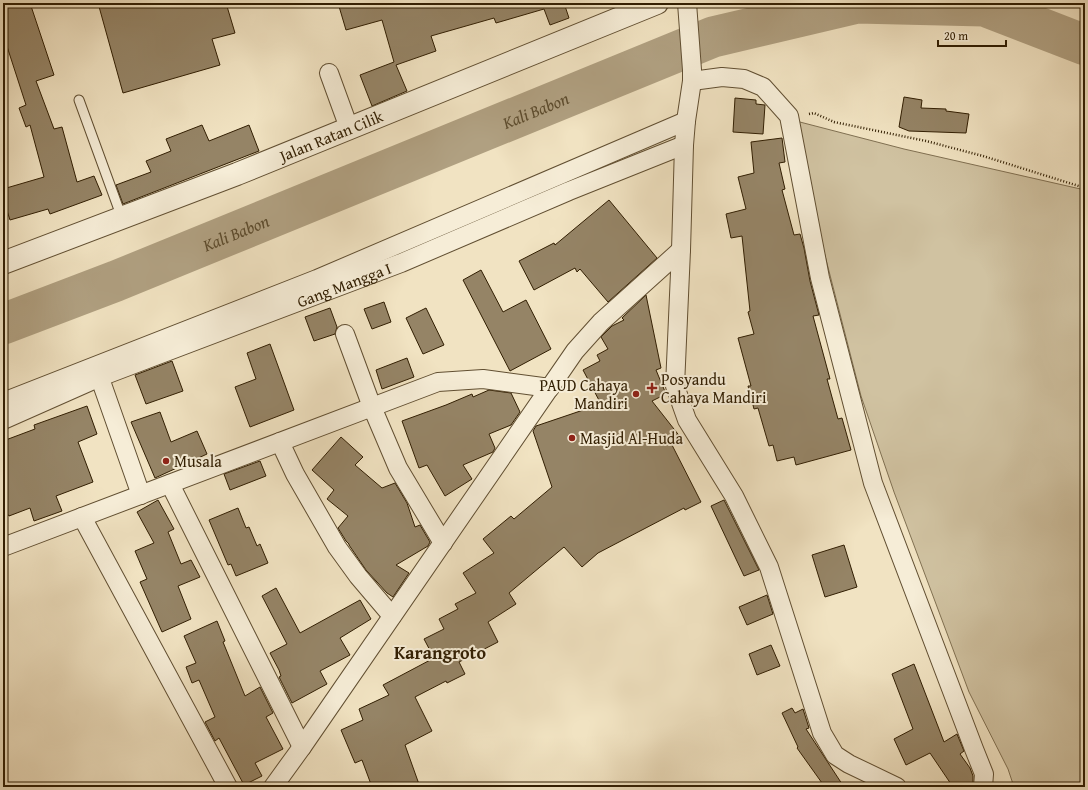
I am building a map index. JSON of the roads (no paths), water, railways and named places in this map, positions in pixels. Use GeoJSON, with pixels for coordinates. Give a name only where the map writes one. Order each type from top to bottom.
{"type":"FeatureCollection","features":[{"type":"Feature","properties":{"kind":"street","name":"Jalan Ratan Cilik"},"geometry":{"type":"LineString","coordinates":[[3,263],[236,174],[347,122],[657,3]]}},
{"type":"Feature","properties":{"kind":"street"},"geometry":{"type":"LineString","coordinates":[[688,7],[692,76],[684,145],[675,386],[687,420],[734,496],[769,567],[822,733],[835,755],[849,764],[897,787]]}},
{"type":"Feature","properties":{"kind":"street"},"geometry":{"type":"LineString","coordinates":[[329,73],[347,122]]}},
{"type":"Feature","properties":{"kind":"street"},"geometry":{"type":"LineString","coordinates":[[692,76],[744,79],[763,87],[789,116],[820,278],[873,483],[984,774],[983,787]]}},
{"type":"Feature","properties":{"kind":"street"},"geometry":{"type":"LineString","coordinates":[[275,303],[325,276],[686,122]]}},
{"type":"Feature","properties":{"kind":"street","name":"Gang Mangga I"},"geometry":{"type":"LineString","coordinates":[[3,420],[98,372],[275,303],[401,263],[568,190],[684,145]]}},
{"type":"Feature","properties":{"kind":"street"},"geometry":{"type":"LineString","coordinates":[[273,787],[575,351],[600,322],[681,250]]}},
{"type":"Feature","properties":{"kind":"street"},"geometry":{"type":"LineString","coordinates":[[345,334],[372,407],[398,468],[443,543]]}},
{"type":"Feature","properties":{"kind":"street"},"geometry":{"type":"LineString","coordinates":[[3,402],[98,372],[141,495]]}},
{"type":"Feature","properties":{"kind":"street"},"geometry":{"type":"LineString","coordinates":[[3,547],[438,382],[483,378],[550,388]]}},
{"type":"Feature","properties":{"kind":"street"},"geometry":{"type":"LineString","coordinates":[[280,442],[295,474],[337,548],[358,576],[392,616]]}},
{"type":"Feature","properties":{"kind":"street"},"geometry":{"type":"LineString","coordinates":[[170,484],[302,747]]}},
{"type":"Feature","properties":{"kind":"street"},"geometry":{"type":"LineString","coordinates":[[82,517],[228,787]]}},
{"type":"Feature","properties":{"kind":"lane"},"geometry":{"type":"LineString","coordinates":[[79,100],[122,218]]}},
{"type":"Feature","properties":{"kind":"waterway","name":"Kali Babon"},"geometry":{"type":"LineString","coordinates":[[3,324],[116,281],[713,37],[857,3],[984,6],[1085,45]]}},
{"type":"Feature","properties":{"kind":"place","name":"Posyandu Cahaya Mandiri"},"geometry":{"type":"Point","coordinates":[652,388]}},
{"type":"Feature","properties":{"kind":"place","name":"PAUD Cahaya Mandiri"},"geometry":{"type":"Point","coordinates":[636,394]}},
{"type":"Feature","properties":{"kind":"place","name":"Masjid Al-Huda"},"geometry":{"type":"Point","coordinates":[572,438]}},
{"type":"Feature","properties":{"kind":"place","name":"Musala"},"geometry":{"type":"Point","coordinates":[166,461]}},
{"type":"Feature","properties":{"kind":"district","name":"Karangroto"},"geometry":{"type":"Point","coordinates":[440,652]}}]}
